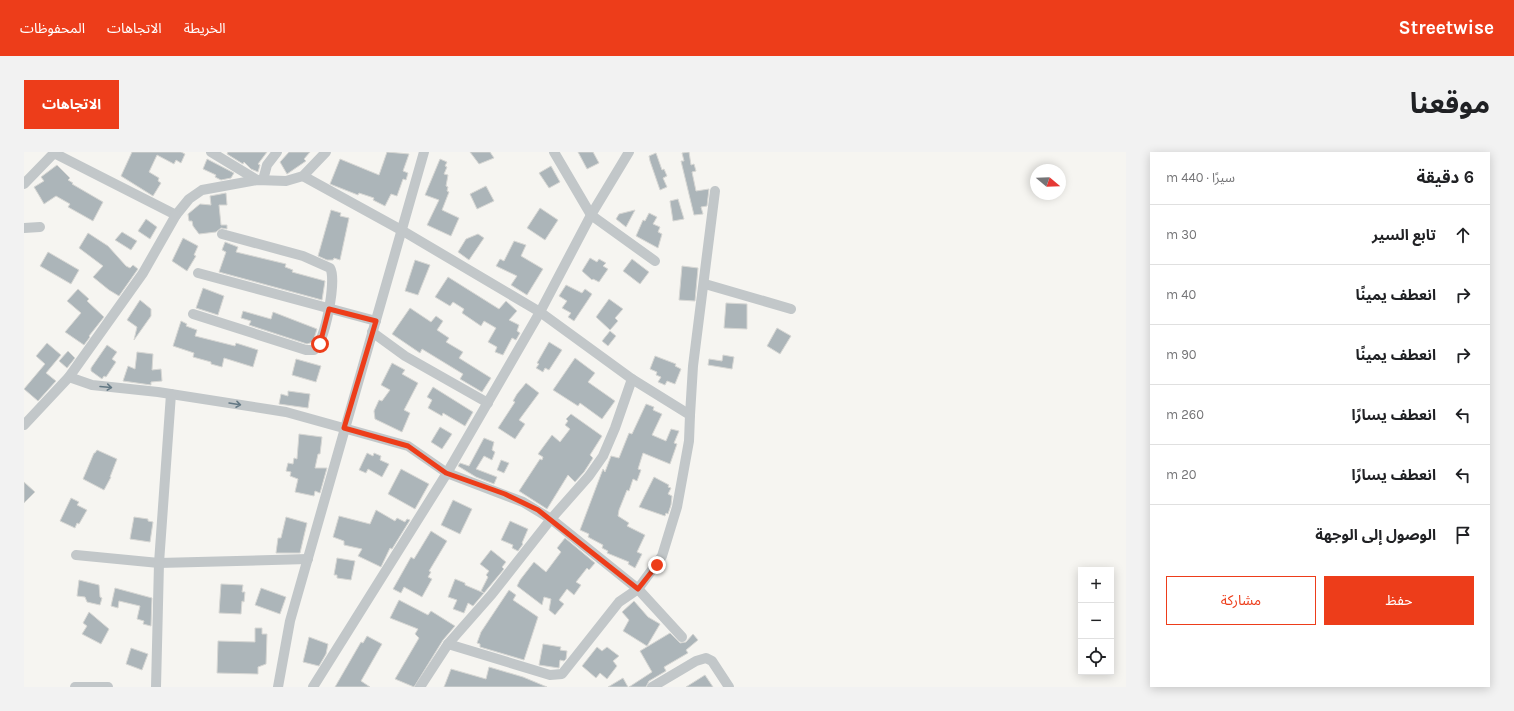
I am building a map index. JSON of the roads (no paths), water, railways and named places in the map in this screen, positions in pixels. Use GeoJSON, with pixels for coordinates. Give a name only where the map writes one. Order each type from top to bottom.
{"type":"FeatureCollection","features":[{"type":"Feature","properties":{"kind":"street"},"geometry":{"type":"LineString","coordinates":[[212,152],[260,180]]}},
{"type":"Feature","properties":{"kind":"street"},"geometry":{"type":"LineString","coordinates":[[260,180],[267,165],[277,152]]}},
{"type":"Feature","properties":{"kind":"street"},"geometry":{"type":"LineString","coordinates":[[24,425],[69,377],[143,274],[176,215],[189,199],[202,190],[260,180],[286,181],[303,176],[326,152]]}},
{"type":"Feature","properties":{"kind":"street"},"geometry":{"type":"LineString","coordinates":[[278,687],[290,621],[424,152]]}},
{"type":"Feature","properties":{"kind":"street"},"geometry":{"type":"LineString","coordinates":[[554,152],[591,216],[655,261]]}},
{"type":"Feature","properties":{"kind":"street"},"geometry":{"type":"LineString","coordinates":[[313,687],[488,403],[540,312],[591,216],[629,152]]}},
{"type":"Feature","properties":{"kind":"street"},"geometry":{"type":"LineString","coordinates":[[24,184],[55,153],[176,215]]}},
{"type":"Feature","properties":{"kind":"street"},"geometry":{"type":"LineString","coordinates":[[303,176],[402,231],[540,312],[632,379],[690,415]]}},
{"type":"Feature","properties":{"kind":"street"},"geometry":{"type":"LineString","coordinates":[[448,644],[557,676],[562,674],[619,602],[638,589],[657,565],[668,541],[677,507],[690,441],[693,366],[715,191]]}},
{"type":"Feature","properties":{"kind":"street"},"geometry":{"type":"LineString","coordinates":[[24,228],[40,227]]}},
{"type":"Feature","properties":{"kind":"street"},"geometry":{"type":"LineString","coordinates":[[193,314],[311,351],[318,348],[320,344],[329,309],[333,277],[330,268],[303,256],[222,234]]}},
{"type":"Feature","properties":{"kind":"street"},"geometry":{"type":"LineString","coordinates":[[198,273],[376,321]]}},
{"type":"Feature","properties":{"kind":"street"},"geometry":{"type":"LineString","coordinates":[[704,284],[791,309]]}},
{"type":"Feature","properties":{"kind":"street"},"geometry":{"type":"LineString","coordinates":[[372,332],[405,356],[488,403]]}},
{"type":"Feature","properties":{"kind":"street"},"geometry":{"type":"LineString","coordinates":[[69,377],[92,385],[171,394],[286,412],[408,446],[446,473],[523,502],[551,519],[638,589],[682,638]]}},
{"type":"Feature","properties":{"kind":"street"},"geometry":{"type":"LineString","coordinates":[[420,687],[448,644],[492,594],[551,519],[589,476],[603,456],[615,428],[632,379]]}},
{"type":"Feature","properties":{"kind":"street"},"geometry":{"type":"LineString","coordinates":[[156,687],[160,563],[171,394]]}},
{"type":"Feature","properties":{"kind":"street"},"geometry":{"type":"LineString","coordinates":[[76,555],[160,563],[308,559]]}},
{"type":"Feature","properties":{"kind":"street"},"geometry":{"type":"LineString","coordinates":[[652,687],[696,661],[706,658],[712,661],[729,687]]}},
{"type":"Feature","properties":{"kind":"street"},"geometry":{"type":"LineString","coordinates":[[75,687],[108,687]]}}]}
